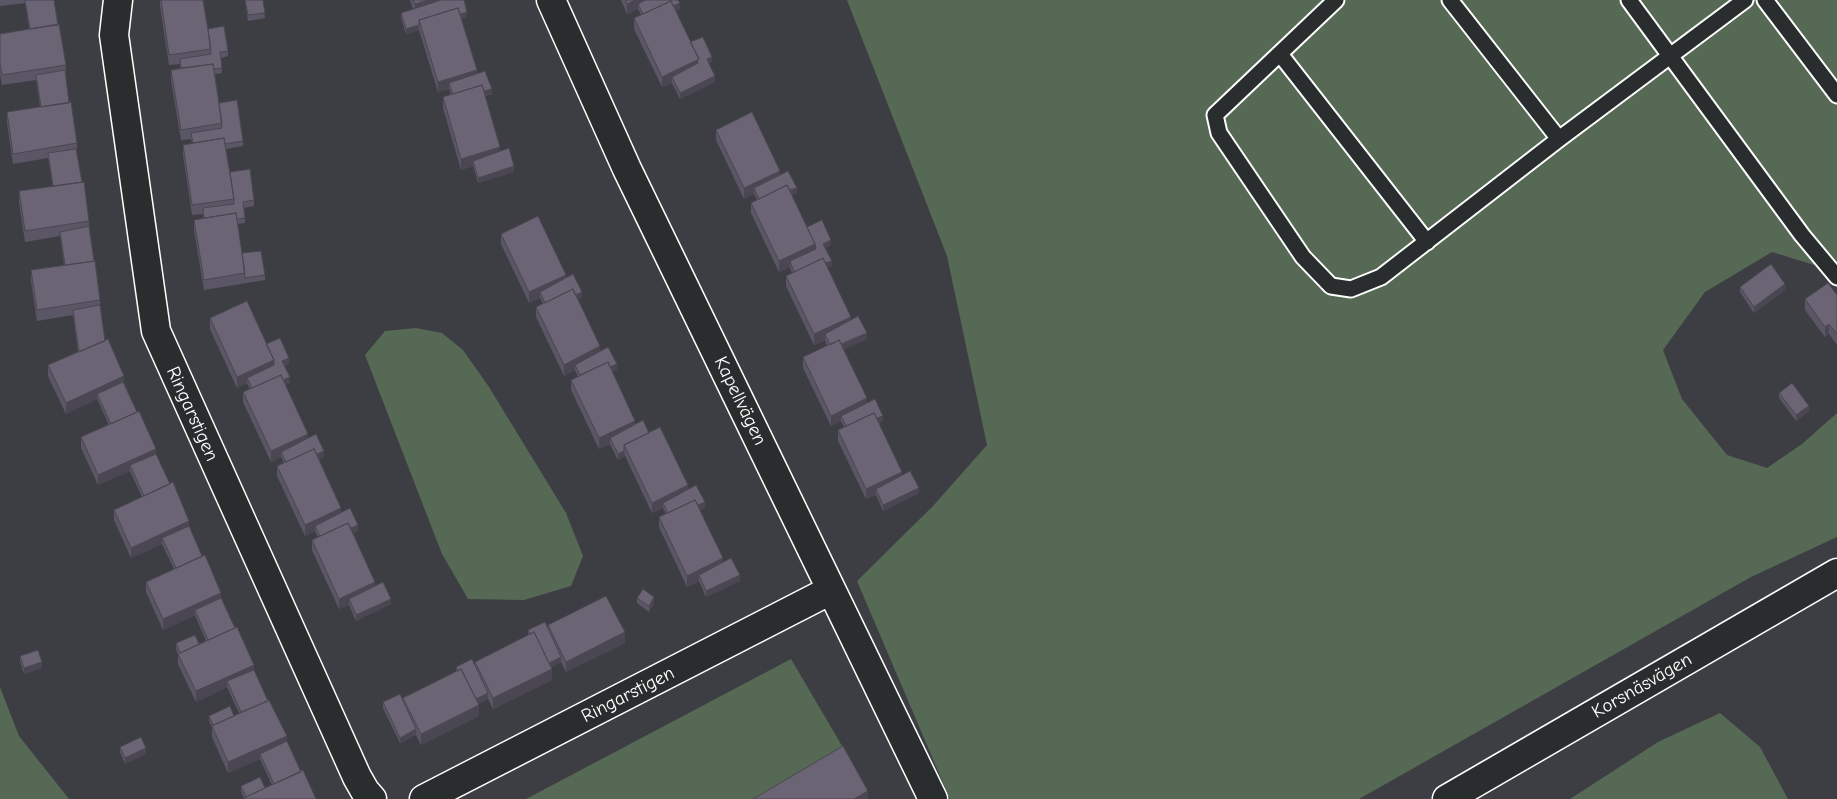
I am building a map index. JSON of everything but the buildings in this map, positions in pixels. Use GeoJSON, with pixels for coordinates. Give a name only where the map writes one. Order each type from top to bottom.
{"type":"FeatureCollection","features":[{"type":"Feature","properties":{"kind":"street","name":"Ringarstigen"},"geometry":{"type":"LineString","coordinates":[[118,0],[114,35],[156,331],[357,777],[372,799]]}},
{"type":"Feature","properties":{"kind":"street","name":"Kapellvägen"},"geometry":{"type":"LineString","coordinates":[[551,0],[627,169],[933,799]]}},
{"type":"Feature","properties":{"kind":"street","name":"Korsnäsvägen"},"geometry":{"type":"LineString","coordinates":[[1447,799],[1837,573]]}},
{"type":"Feature","properties":{"kind":"street","name":"Ringarstigen"},"geometry":{"type":"LineString","coordinates":[[424,799],[831,590]]}},
{"type":"Feature","properties":{"kind":"lane"},"geometry":{"type":"LineString","coordinates":[[1336,0],[1216,115],[1219,133],[1303,257],[1331,286],[1352,289],[1381,277],[1559,139],[1746,0]]}},
{"type":"Feature","properties":{"kind":"lane"},"geometry":{"type":"LineString","coordinates":[[1450,0],[1559,139]]}},
{"type":"Feature","properties":{"kind":"lane"},"geometry":{"type":"LineString","coordinates":[[1629,0],[1802,235],[1837,277]]}},
{"type":"Feature","properties":{"kind":"lane"},"geometry":{"type":"LineString","coordinates":[[1765,0],[1837,95]]}},
{"type":"Feature","properties":{"kind":"lane"},"geometry":{"type":"LineString","coordinates":[[1280,54],[1427,242]]}},
{"type":"Feature","properties":{"kind":"green space"},"geometry":{"type":"Polygon","coordinates":[[[847,0],[1837,0],[1837,272],[1772,252],[1705,292],[1663,350],[1682,399],[1727,455],[1767,468],[1802,444],[1837,413],[1837,537],[1751,577],[1359,799],[950,799],[857,581],[933,506],[987,445],[947,256],[847,0]]]}},
{"type":"Feature","properties":{"kind":"green space"},"geometry":{"type":"Polygon","coordinates":[[[416,328],[442,333],[463,350],[489,387],[566,513],[583,556],[571,586],[524,600],[468,599],[442,554],[365,355],[385,331],[416,328]]]}},
{"type":"Feature","properties":{"kind":"green space"},"geometry":{"type":"Polygon","coordinates":[[[791,659],[845,751],[754,799],[526,799],[791,659]]]}},
{"type":"Feature","properties":{"kind":"green space"},"geometry":{"type":"Polygon","coordinates":[[[0,687],[19,736],[69,799],[0,799],[0,687]]]}},
{"type":"Feature","properties":{"kind":"green space"},"geometry":{"type":"Polygon","coordinates":[[[1720,713],[1760,747],[1788,799],[1570,799],[1658,742],[1720,713]]]}}]}
